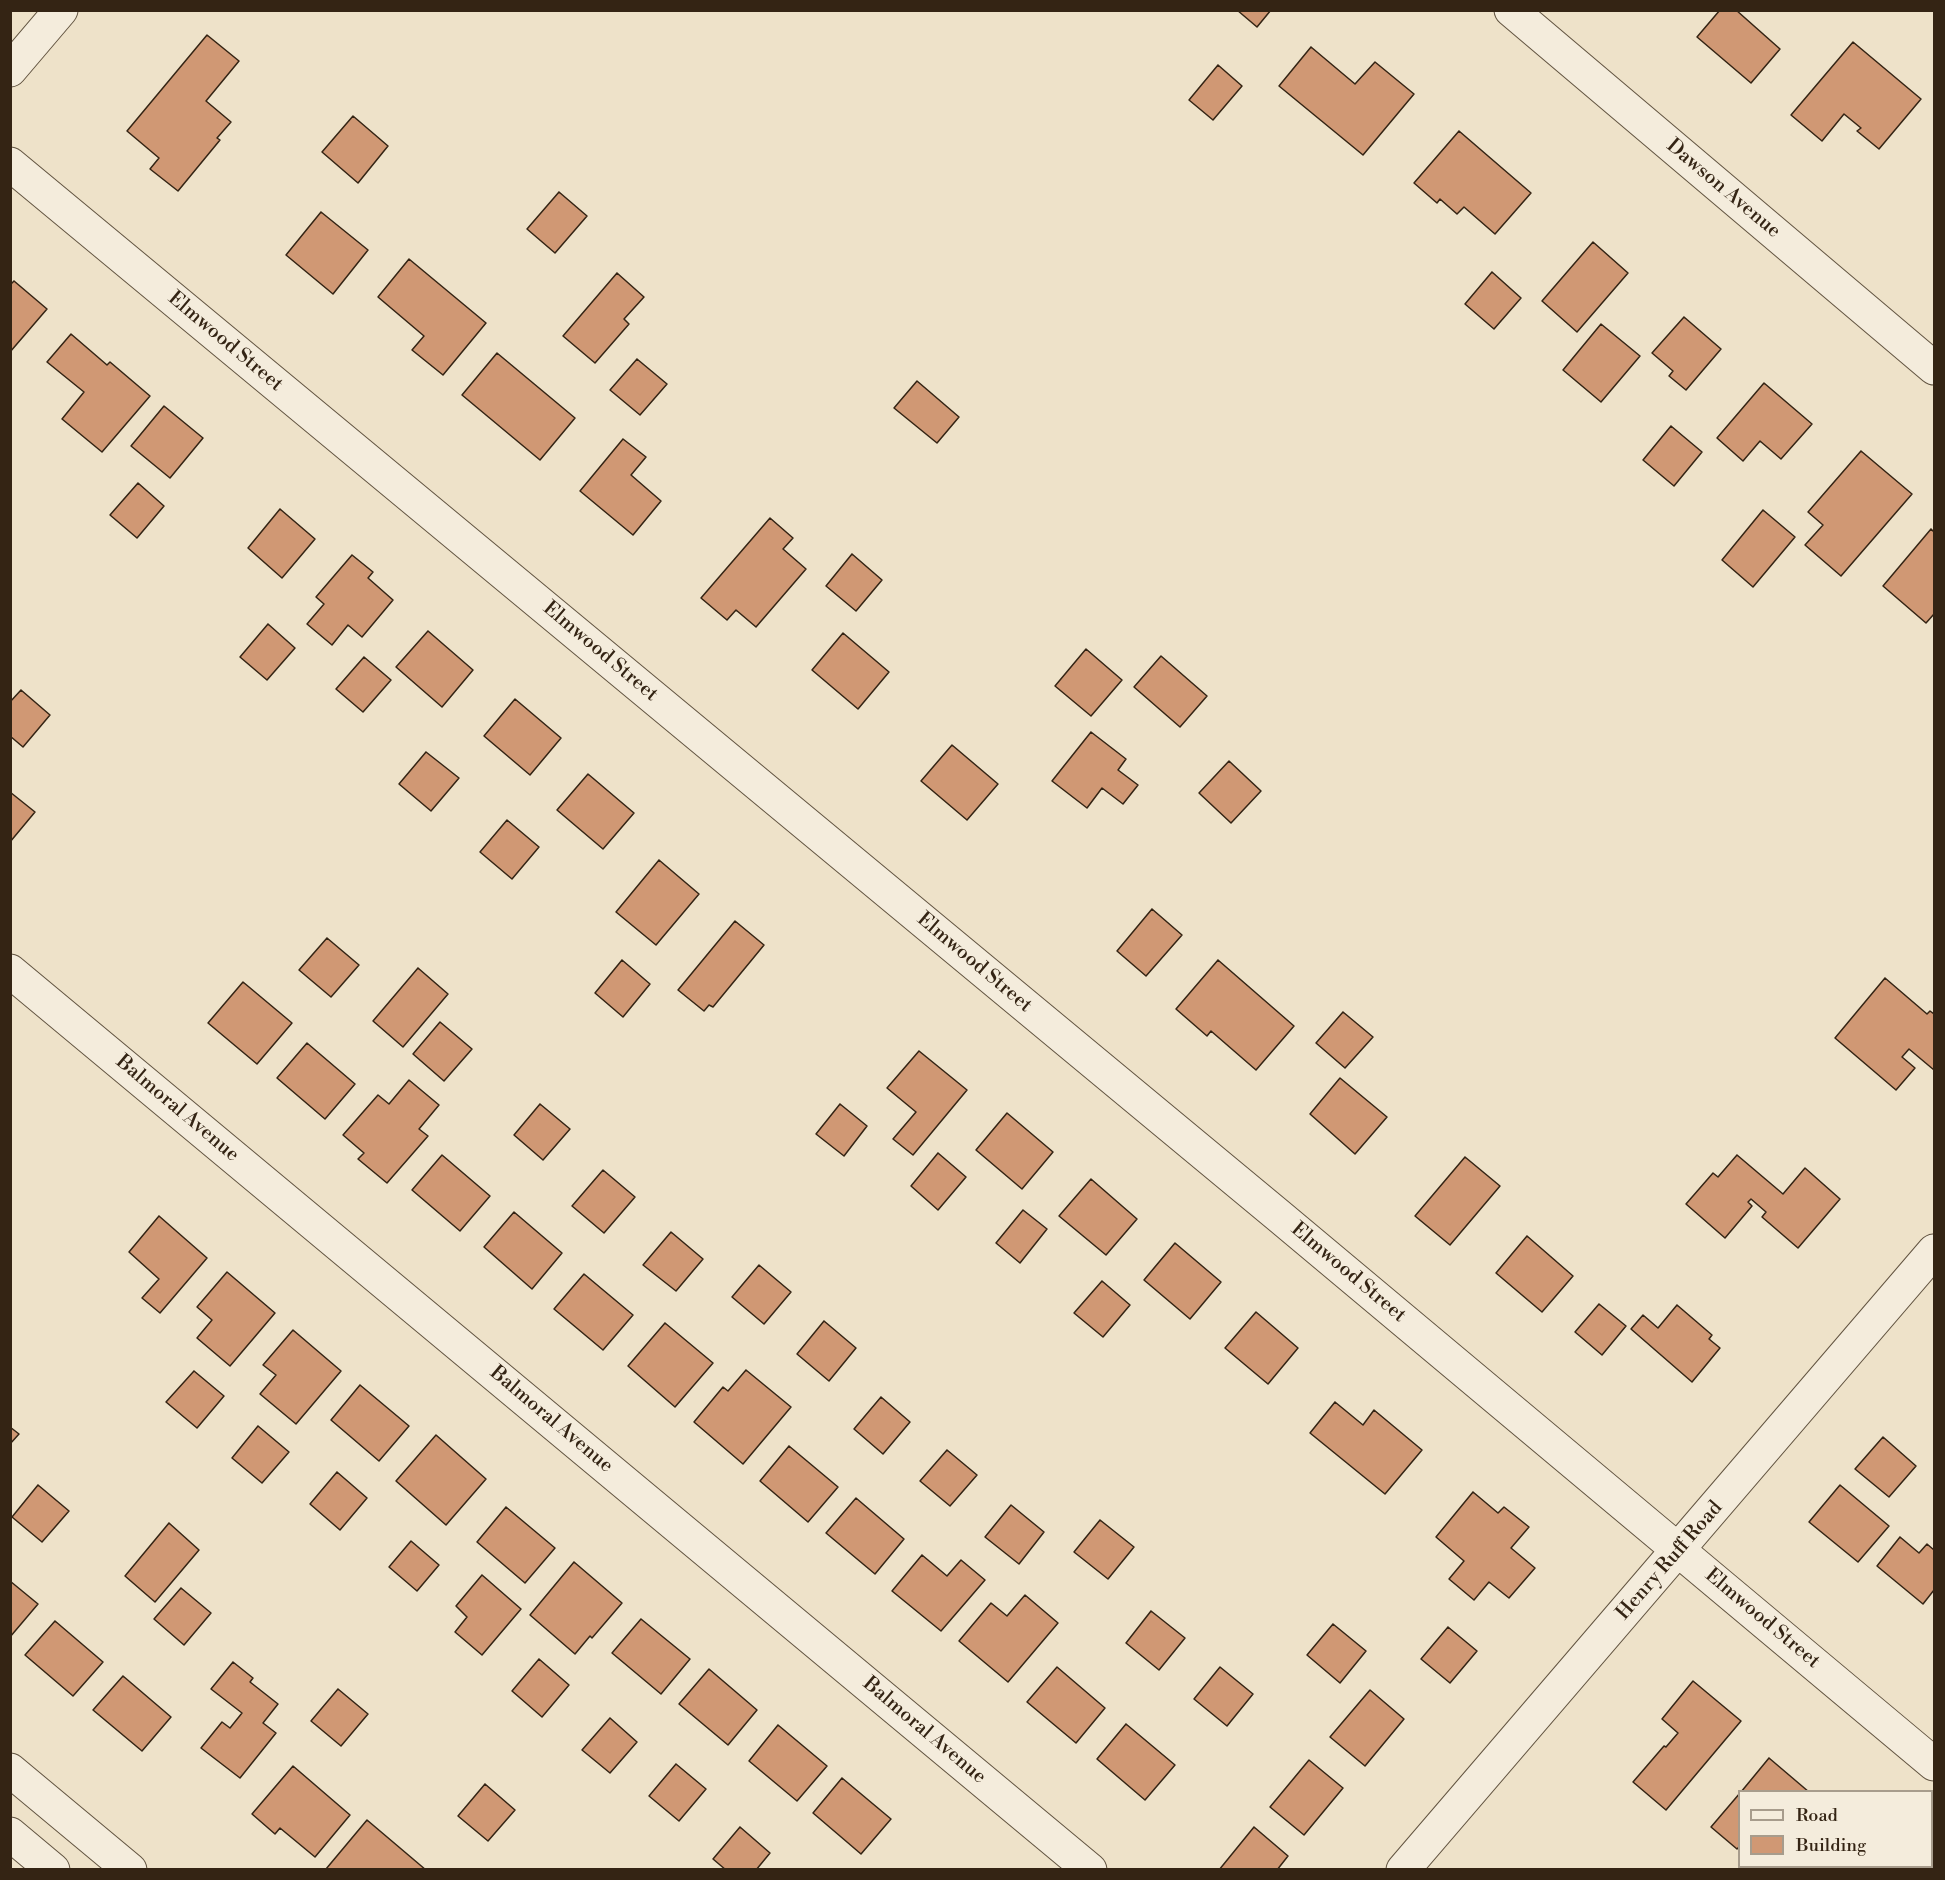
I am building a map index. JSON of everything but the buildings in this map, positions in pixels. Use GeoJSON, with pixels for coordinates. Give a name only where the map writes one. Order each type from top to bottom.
{"type":"FeatureCollection","features":[{"type":"Feature","properties":{"kind":"street"},"geometry":{"type":"LineString","coordinates":[[10,70],[61,10]]}},
{"type":"Feature","properties":{"kind":"street","name":"Dawson Avenue"},"geometry":{"type":"LineString","coordinates":[[1511,10],[1935,368]]}},
{"type":"Feature","properties":{"kind":"street","name":"Elmwood Street"},"geometry":{"type":"LineString","coordinates":[[10,164],[1680,1549],[1935,1764]]}},
{"type":"Feature","properties":{"kind":"street","name":"Balmoral Avenue"},"geometry":{"type":"LineString","coordinates":[[10,971],[1090,1869]]}},
{"type":"Feature","properties":{"kind":"street","name":"Henry Ruff Road"},"geometry":{"type":"LineString","coordinates":[[1403,1869],[1935,1251]]}},
{"type":"Feature","properties":{"kind":"street"},"geometry":{"type":"LineString","coordinates":[[10,1770],[130,1869]]}},
{"type":"Feature","properties":{"kind":"street"},"geometry":{"type":"LineString","coordinates":[[10,1834],[52,1869]]}}]}
